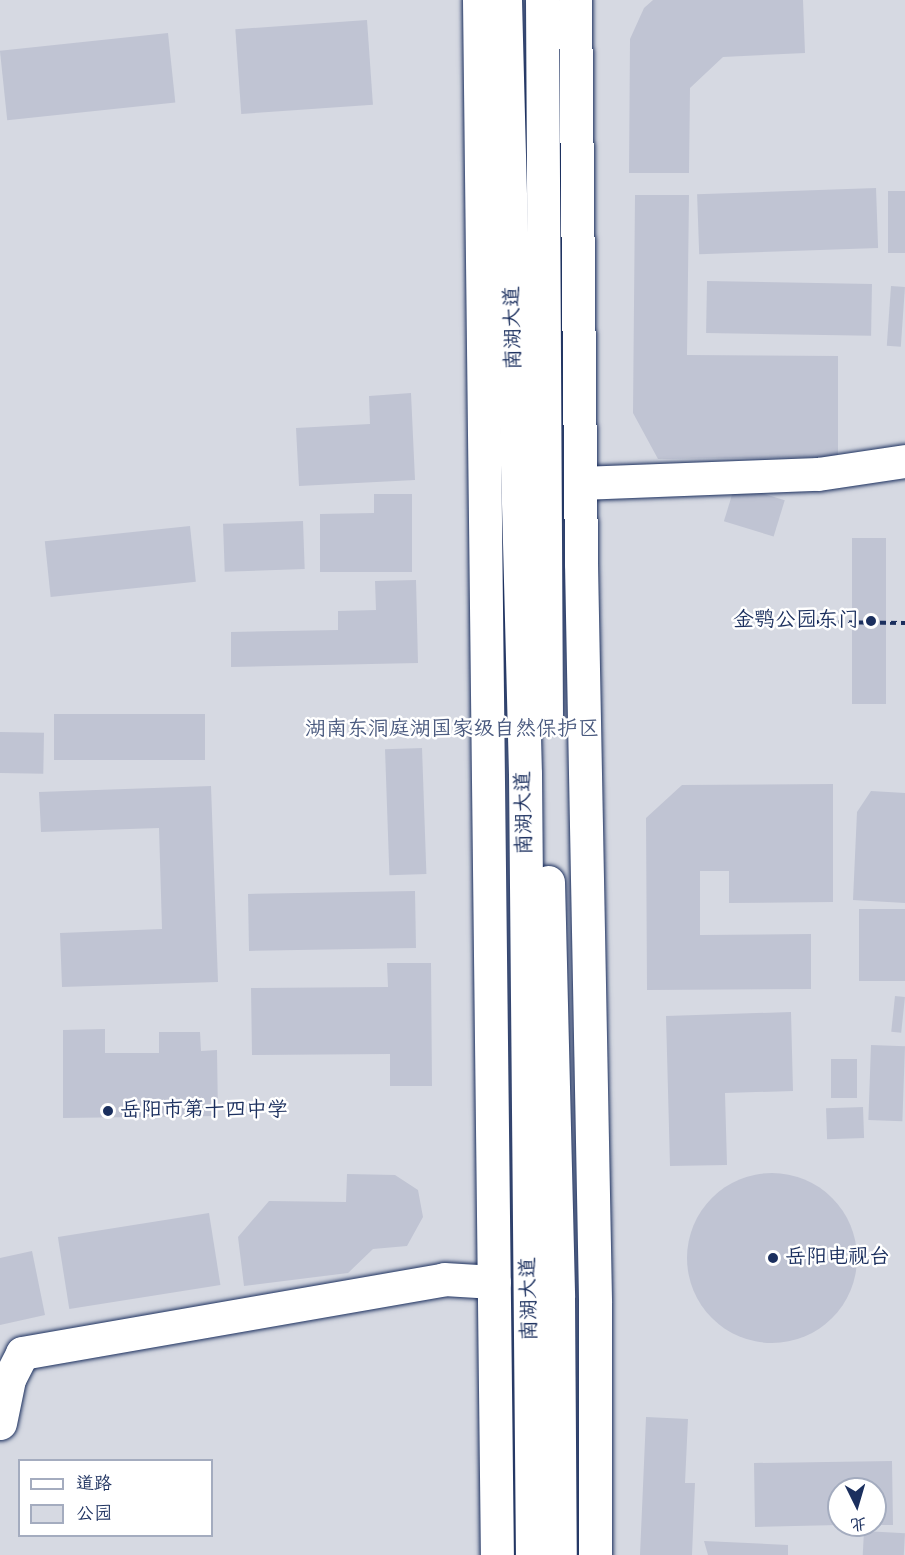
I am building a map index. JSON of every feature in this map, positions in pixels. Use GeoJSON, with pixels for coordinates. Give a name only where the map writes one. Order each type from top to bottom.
{"type":"FeatureCollection","features":[{"type":"Feature","properties":{"kind":"main road"},"geometry":{"type":"LineString","coordinates":[[479,0],[497,1555]]}},
{"type":"Feature","properties":{"kind":"main road","name":"南湖大道"},"geometry":{"type":"LineString","coordinates":[[505,0],[525,774],[532,1555]]}},
{"type":"Feature","properties":{"kind":"main road","name":"南湖大道"},"geometry":{"type":"LineString","coordinates":[[542,0],[546,768],[558,1297],[560,1555]]}},
{"type":"Feature","properties":{"kind":"main road"},"geometry":{"type":"LineString","coordinates":[[574,0],[580,483],[595,1290],[595,1555]]}},
{"type":"Feature","properties":{"kind":"main road"},"geometry":{"type":"LineString","coordinates":[[580,483],[818,474],[905,460]]}},
{"type":"Feature","properties":{"kind":"main road"},"geometry":{"type":"LineString","coordinates":[[0,1424],[9,1379],[22,1353],[444,1278],[494,1282]]}},
{"type":"Feature","properties":{"kind":"path"},"geometry":{"type":"LineString","coordinates":[[816,622],[905,623]]}},
{"type":"Feature","properties":{"kind":"green space","name":"湖南东洞庭湖国家级自然保护区"},"geometry":{"type":"Polygon","coordinates":[[[0,0],[905,0],[905,1555],[0,1555],[0,0]]]}},
{"type":"Feature","properties":{"kind":"building"},"geometry":{"type":"Polygon","coordinates":[[[653,0],[803,0],[805,53],[723,57],[690,88],[689,173],[629,173],[630,39],[644,8],[653,0]]]}},
{"type":"Feature","properties":{"kind":"building"},"geometry":{"type":"Polygon","coordinates":[[[367,20],[373,105],[241,114],[235,29],[367,20]]]}},
{"type":"Feature","properties":{"kind":"building"},"geometry":{"type":"Polygon","coordinates":[[[168,33],[175,103],[7,120],[0,51],[168,33]]]}},
{"type":"Feature","properties":{"kind":"building"},"geometry":{"type":"Polygon","coordinates":[[[876,188],[878,248],[699,254],[697,194],[876,188]]]}},
{"type":"Feature","properties":{"kind":"building"},"geometry":{"type":"Polygon","coordinates":[[[888,191],[905,191],[905,253],[888,253],[888,191]]]}},
{"type":"Feature","properties":{"kind":"building"},"geometry":{"type":"Polygon","coordinates":[[[635,195],[689,195],[687,355],[838,356],[838,457],[658,459],[633,413],[635,195]]]}},
{"type":"Feature","properties":{"kind":"building"},"geometry":{"type":"Polygon","coordinates":[[[707,281],[872,284],[871,336],[706,333],[707,281]]]}},
{"type":"Feature","properties":{"kind":"building"},"geometry":{"type":"Polygon","coordinates":[[[891,286],[905,287],[901,347],[887,346],[891,286]]]}},
{"type":"Feature","properties":{"kind":"building"},"geometry":{"type":"Polygon","coordinates":[[[411,393],[415,480],[299,486],[296,428],[370,424],[369,396],[411,393]]]}},
{"type":"Feature","properties":{"kind":"building"},"geometry":{"type":"Polygon","coordinates":[[[735,485],[785,500],[774,537],[724,521],[735,485]]]}},
{"type":"Feature","properties":{"kind":"building"},"geometry":{"type":"Polygon","coordinates":[[[374,494],[412,494],[412,572],[320,572],[320,514],[374,513],[374,494]]]}},
{"type":"Feature","properties":{"kind":"building"},"geometry":{"type":"Polygon","coordinates":[[[303,521],[305,569],[225,572],[223,524],[303,521]]]}},
{"type":"Feature","properties":{"kind":"building"},"geometry":{"type":"Polygon","coordinates":[[[190,526],[196,582],[51,597],[45,541],[190,526]]]}},
{"type":"Feature","properties":{"kind":"building","name":"金鹗公园东门"},"geometry":{"type":"Polygon","coordinates":[[[852,538],[886,538],[886,704],[852,704],[852,538]]]}},
{"type":"Feature","properties":{"kind":"building"},"geometry":{"type":"Polygon","coordinates":[[[416,580],[418,663],[231,667],[231,632],[338,630],[338,611],[376,610],[375,581],[416,580]]]}},
{"type":"Feature","properties":{"kind":"building"},"geometry":{"type":"Polygon","coordinates":[[[54,714],[205,714],[205,760],[54,760],[54,714]]]}},
{"type":"Feature","properties":{"kind":"building"},"geometry":{"type":"Polygon","coordinates":[[[0,732],[44,733],[43,774],[0,773],[0,732]]]}},
{"type":"Feature","properties":{"kind":"building"},"geometry":{"type":"Polygon","coordinates":[[[422,748],[426,874],[389,875],[385,749],[422,748]]]}},
{"type":"Feature","properties":{"kind":"building"},"geometry":{"type":"Polygon","coordinates":[[[833,784],[833,902],[729,903],[729,871],[700,871],[700,935],[811,934],[811,989],[647,990],[646,818],[682,785],[833,784]]]}},
{"type":"Feature","properties":{"kind":"building"},"geometry":{"type":"Polygon","coordinates":[[[211,786],[218,982],[62,987],[60,933],[162,929],[159,828],[41,832],[39,792],[211,786]]]}},
{"type":"Feature","properties":{"kind":"building"},"geometry":{"type":"Polygon","coordinates":[[[871,791],[905,793],[905,903],[853,900],[857,812],[871,791]]]}},
{"type":"Feature","properties":{"kind":"building"},"geometry":{"type":"Polygon","coordinates":[[[415,891],[416,948],[249,951],[248,894],[415,891]]]}},
{"type":"Feature","properties":{"kind":"building"},"geometry":{"type":"Polygon","coordinates":[[[859,909],[905,909],[905,981],[859,981],[859,909]]]}},
{"type":"Feature","properties":{"kind":"building"},"geometry":{"type":"Polygon","coordinates":[[[387,963],[431,963],[432,1086],[390,1086],[390,1054],[252,1055],[251,988],[388,987],[387,963]]]}},
{"type":"Feature","properties":{"kind":"building"},"geometry":{"type":"Polygon","coordinates":[[[895,996],[905,997],[901,1033],[891,1032],[895,996]]]}},
{"type":"Feature","properties":{"kind":"building"},"geometry":{"type":"Polygon","coordinates":[[[791,1012],[793,1091],[725,1093],[727,1165],[670,1166],[666,1016],[791,1012]]]}},
{"type":"Feature","properties":{"kind":"building"},"geometry":{"type":"Polygon","coordinates":[[[105,1029],[105,1053],[159,1053],[159,1032],[200,1032],[201,1051],[217,1050],[218,1116],[63,1118],[63,1030],[105,1029]]]}},
{"type":"Feature","properties":{"kind":"building"},"geometry":{"type":"Polygon","coordinates":[[[871,1045],[905,1046],[902,1121],[868,1120],[871,1045]]]}},
{"type":"Feature","properties":{"kind":"building"},"geometry":{"type":"Polygon","coordinates":[[[831,1059],[857,1059],[857,1098],[831,1098],[831,1059]]]}},
{"type":"Feature","properties":{"kind":"building"},"geometry":{"type":"Polygon","coordinates":[[[863,1107],[864,1138],[827,1139],[826,1108],[863,1107]]]}},
{"type":"Feature","properties":{"kind":"building","name":"岳阳电视台"},"geometry":{"type":"Polygon","coordinates":[[[772,1173],[804,1180],[832,1198],[850,1226],[857,1258],[850,1290],[832,1318],[804,1336],[772,1343],[740,1336],[712,1318],[694,1290],[687,1258],[694,1226],[712,1198],[740,1180],[772,1173]]]}},
{"type":"Feature","properties":{"kind":"building"},"geometry":{"type":"Polygon","coordinates":[[[347,1174],[395,1175],[418,1190],[423,1217],[407,1246],[373,1249],[348,1273],[244,1286],[238,1237],[269,1201],[346,1202],[347,1174]]]}},
{"type":"Feature","properties":{"kind":"building"},"geometry":{"type":"Polygon","coordinates":[[[209,1213],[220,1285],[69,1309],[58,1237],[209,1213]]]}},
{"type":"Feature","properties":{"kind":"building"},"geometry":{"type":"Polygon","coordinates":[[[32,1251],[45,1315],[0,1325],[0,1258],[32,1251]]]}},
{"type":"Feature","properties":{"kind":"building"},"geometry":{"type":"Polygon","coordinates":[[[646,1417],[688,1419],[685,1483],[695,1483],[692,1555],[640,1555],[646,1417]]]}},
{"type":"Feature","properties":{"kind":"building"},"geometry":{"type":"Polygon","coordinates":[[[892,1461],[893,1525],[887,1525],[887,1477],[827,1477],[827,1525],[755,1527],[754,1463],[892,1461]]]}},
{"type":"Feature","properties":{"kind":"building"},"geometry":{"type":"Polygon","coordinates":[[[887,1532],[905,1533],[904,1555],[863,1555],[864,1537],[887,1537],[887,1532]]]}},
{"type":"Feature","properties":{"kind":"building"},"geometry":{"type":"Polygon","coordinates":[[[704,1541],[788,1545],[788,1555],[708,1555],[704,1541]]]}},
{"type":"Feature","properties":{"kind":"place","name":"金鹗公园东门"},"geometry":{"type":"Point","coordinates":[871,621]}},
{"type":"Feature","properties":{"kind":"place","name":"岳阳市第十四中学"},"geometry":{"type":"Point","coordinates":[108,1111]}},
{"type":"Feature","properties":{"kind":"place","name":"岳阳电视台"},"geometry":{"type":"Point","coordinates":[773,1258]}}]}
